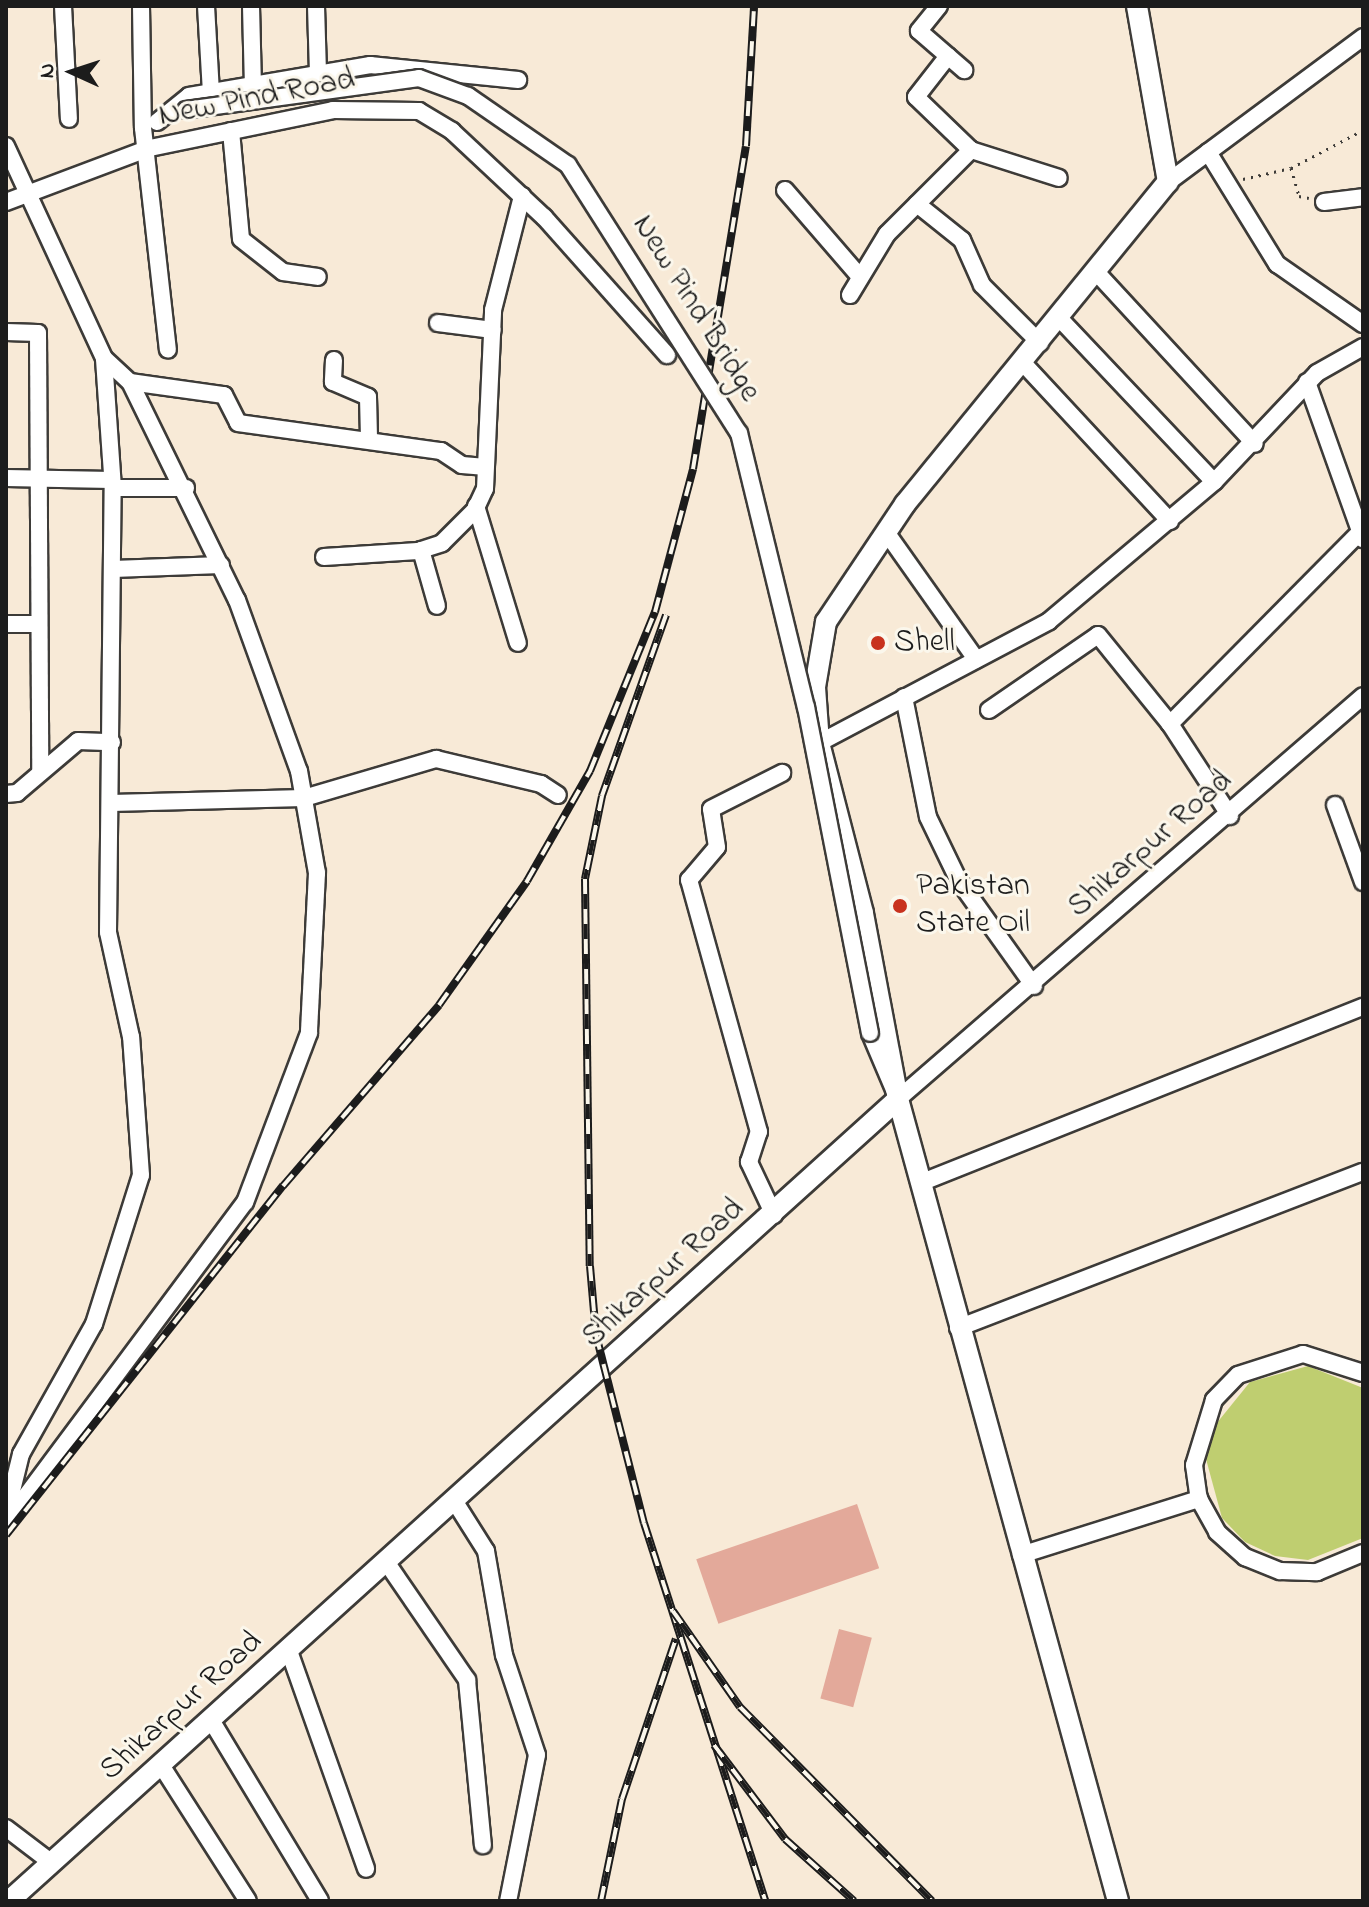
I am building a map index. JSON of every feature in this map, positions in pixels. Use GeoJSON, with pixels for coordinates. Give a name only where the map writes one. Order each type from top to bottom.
{"type":"FeatureCollection","features":[{"type":"Feature","properties":{"kind":"main road"},"geometry":{"type":"LineString","coordinates":[[1118,1901],[958,1328],[898,1099],[863,913],[819,743],[815,687],[826,622],[886,532],[1098,274],[1168,182],[1137,6]]}},
{"type":"Feature","properties":{"kind":"main road","name":"Shikarpur Road"},"geometry":{"type":"LineString","coordinates":[[9,1901],[774,1215],[898,1099]]}},
{"type":"Feature","properties":{"kind":"street"},"geometry":{"type":"LineString","coordinates":[[63,6],[69,119]]}},
{"type":"Feature","properties":{"kind":"street"},"geometry":{"type":"LineString","coordinates":[[141,6],[168,350]]}},
{"type":"Feature","properties":{"kind":"street"},"geometry":{"type":"LineString","coordinates":[[206,6],[211,92]]}},
{"type":"Feature","properties":{"kind":"street"},"geometry":{"type":"LineString","coordinates":[[251,6],[253,88]]}},
{"type":"Feature","properties":{"kind":"street"},"geometry":{"type":"LineString","coordinates":[[316,6],[318,74]]}},
{"type":"Feature","properties":{"kind":"street"},"geometry":{"type":"LineString","coordinates":[[939,6],[919,31],[964,70]]}},
{"type":"Feature","properties":{"kind":"street"},"geometry":{"type":"LineString","coordinates":[[1168,182],[1363,37]]}},
{"type":"Feature","properties":{"kind":"street"},"geometry":{"type":"LineString","coordinates":[[948,56],[916,97],[971,150],[1059,178]]}},
{"type":"Feature","properties":{"kind":"street"},"geometry":{"type":"LineString","coordinates":[[111,157],[189,96],[253,88],[318,74],[406,66],[518,80]]}},
{"type":"Feature","properties":{"kind":"street","name":"New Pind Bridge"},"geometry":{"type":"LineString","coordinates":[[150,125],[186,110],[419,78],[468,96],[568,165],[739,433],[806,707],[870,1033],[898,1099]]}},
{"type":"Feature","properties":{"kind":"street","name":"New Pind Road"},"geometry":{"type":"LineString","coordinates":[[6,202],[111,157],[150,148],[333,110],[419,111],[452,131],[522,196],[667,355]]}},
{"type":"Feature","properties":{"kind":"street"},"geometry":{"type":"LineString","coordinates":[[231,131],[241,239],[283,272],[318,277]]}},
{"type":"Feature","properties":{"kind":"street"},"geometry":{"type":"LineString","coordinates":[[6,146],[11,171],[104,358],[130,382],[186,488],[274,688],[304,798],[317,873],[316,957],[309,1033],[278,1127],[245,1202],[6,1523]]}},
{"type":"Feature","properties":{"kind":"street"},"geometry":{"type":"LineString","coordinates":[[850,295],[860,277],[917,204],[971,150]]}},
{"type":"Feature","properties":{"kind":"street"},"geometry":{"type":"LineString","coordinates":[[1208,152],[1277,264],[1363,324]]}},
{"type":"Feature","properties":{"kind":"street"},"geometry":{"type":"LineString","coordinates":[[785,190],[860,277]]}},
{"type":"Feature","properties":{"kind":"street"},"geometry":{"type":"LineString","coordinates":[[518,643],[476,506],[483,467],[493,330],[522,196]]}},
{"type":"Feature","properties":{"kind":"street"},"geometry":{"type":"LineString","coordinates":[[1324,202],[1363,197]]}},
{"type":"Feature","properties":{"kind":"street"},"geometry":{"type":"LineString","coordinates":[[917,204],[962,240],[982,285],[1040,343]]}},
{"type":"Feature","properties":{"kind":"street"},"geometry":{"type":"LineString","coordinates":[[1098,274],[1255,444]]}},
{"type":"Feature","properties":{"kind":"street"},"geometry":{"type":"LineString","coordinates":[[1060,319],[1214,482]]}},
{"type":"Feature","properties":{"kind":"street"},"geometry":{"type":"LineString","coordinates":[[438,323],[493,330]]}},
{"type":"Feature","properties":{"kind":"street"},"geometry":{"type":"LineString","coordinates":[[6,332],[38,333],[40,769]]}},
{"type":"Feature","properties":{"kind":"street"},"geometry":{"type":"LineString","coordinates":[[819,743],[1049,621],[1214,482],[1255,444],[1307,382],[1363,347]]}},
{"type":"Feature","properties":{"kind":"street"},"geometry":{"type":"LineString","coordinates":[[6,1515],[21,1454],[94,1324],[141,1175],[131,1037],[108,932],[113,569],[112,484],[104,358]]}},
{"type":"Feature","properties":{"kind":"street"},"geometry":{"type":"LineString","coordinates":[[334,360],[333,382],[368,397],[369,438]]}},
{"type":"Feature","properties":{"kind":"street"},"geometry":{"type":"LineString","coordinates":[[1023,363],[1170,521]]}},
{"type":"Feature","properties":{"kind":"street"},"geometry":{"type":"LineString","coordinates":[[130,382],[224,395],[238,423],[369,438],[483,467]]}},
{"type":"Feature","properties":{"kind":"street"},"geometry":{"type":"LineString","coordinates":[[1170,724],[1361,536],[1307,382]]}},
{"type":"Feature","properties":{"kind":"street"},"geometry":{"type":"LineString","coordinates":[[6,478],[38,477],[186,488]]}},
{"type":"Feature","properties":{"kind":"street"},"geometry":{"type":"LineString","coordinates":[[324,557],[421,550],[442,543],[476,506]]}},
{"type":"Feature","properties":{"kind":"street"},"geometry":{"type":"LineString","coordinates":[[886,532],[976,659]]}},
{"type":"Feature","properties":{"kind":"street"},"geometry":{"type":"LineString","coordinates":[[421,550],[437,606]]}},
{"type":"Feature","properties":{"kind":"street"},"geometry":{"type":"LineString","coordinates":[[113,569],[221,565]]}},
{"type":"Feature","properties":{"kind":"street"},"geometry":{"type":"LineString","coordinates":[[6,624],[38,624]]}},
{"type":"Feature","properties":{"kind":"street"},"geometry":{"type":"LineString","coordinates":[[989,710],[1098,635],[1170,724],[1230,816]]}},
{"type":"Feature","properties":{"kind":"street","name":"Shikarpur Road"},"geometry":{"type":"LineString","coordinates":[[898,1099],[1034,986],[1363,696]]}},
{"type":"Feature","properties":{"kind":"street"},"geometry":{"type":"LineString","coordinates":[[904,697],[928,817],[959,881],[1034,986]]}},
{"type":"Feature","properties":{"kind":"street"},"geometry":{"type":"LineString","coordinates":[[6,794],[17,793],[40,769],[78,741],[112,742]]}},
{"type":"Feature","properties":{"kind":"street"},"geometry":{"type":"LineString","coordinates":[[111,803],[304,798],[436,759],[541,784],[558,795]]}},
{"type":"Feature","properties":{"kind":"street"},"geometry":{"type":"LineString","coordinates":[[774,1215],[749,1162],[759,1132],[689,880],[717,847],[711,809],[782,773]]}},
{"type":"Feature","properties":{"kind":"street"},"geometry":{"type":"LineString","coordinates":[[1335,805],[1363,882]]}},
{"type":"Feature","properties":{"kind":"street"},"geometry":{"type":"LineString","coordinates":[[920,1183],[1363,1007]]}},
{"type":"Feature","properties":{"kind":"street"},"geometry":{"type":"LineString","coordinates":[[958,1328],[1363,1172]]}},
{"type":"Feature","properties":{"kind":"street"},"geometry":{"type":"LineString","coordinates":[[1363,1373],[1303,1354],[1238,1375],[1199,1430],[1199,1499],[1227,1540],[1280,1571],[1317,1572],[1363,1553]]}},
{"type":"Feature","properties":{"kind":"street"},"geometry":{"type":"LineString","coordinates":[[1021,1555],[1199,1499]]}},
{"type":"Feature","properties":{"kind":"street"},"geometry":{"type":"LineString","coordinates":[[455,1502],[493,1572],[504,1655],[537,1755],[508,1901]]}},
{"type":"Feature","properties":{"kind":"street"},"geometry":{"type":"LineString","coordinates":[[387,1563],[467,1680],[483,1845]]}},
{"type":"Feature","properties":{"kind":"street"},"geometry":{"type":"LineString","coordinates":[[289,1651],[366,1869]]}},
{"type":"Feature","properties":{"kind":"street"},"geometry":{"type":"LineString","coordinates":[[211,1720],[320,1901]]}},
{"type":"Feature","properties":{"kind":"street"},"geometry":{"type":"LineString","coordinates":[[161,1765],[248,1901]]}},
{"type":"Feature","properties":{"kind":"street"},"geometry":{"type":"LineString","coordinates":[[6,1828],[52,1863]]}},
{"type":"Feature","properties":{"kind":"path"},"geometry":{"type":"LineString","coordinates":[[1227,183],[1291,168],[1363,130]]}},
{"type":"Feature","properties":{"kind":"path"},"geometry":{"type":"LineString","coordinates":[[1291,168],[1299,196],[1324,202]]}},
{"type":"Feature","properties":{"kind":"green space"},"geometry":{"type":"Polygon","coordinates":[[[1308,1366],[1363,1388],[1363,1538],[1308,1560],[1275,1556],[1245,1542],[1222,1518],[1206,1459],[1212,1429],[1250,1382],[1308,1366]]]}},
{"type":"Feature","properties":{"kind":"building"},"geometry":{"type":"Polygon","coordinates":[[[857,1504],[879,1568],[718,1624],[696,1559],[857,1504]]]}},
{"type":"Feature","properties":{"kind":"building"},"geometry":{"type":"Polygon","coordinates":[[[839,1629],[872,1638],[853,1707],[820,1699],[839,1629]]]}},
{"type":"Feature","properties":{"kind":"railway"},"geometry":{"type":"LineString","coordinates":[[6,1535],[283,1186],[439,1005],[527,881],[590,771],[655,612],[693,469],[746,146],[754,6]]}},
{"type":"Feature","properties":{"kind":"railway"},"geometry":{"type":"LineString","coordinates":[[666,615],[602,796],[585,879],[590,1266],[596,1335],[644,1523],[765,1901]]}},
{"type":"Feature","properties":{"kind":"railway"},"geometry":{"type":"LineString","coordinates":[[673,1611],[740,1707],[932,1901]]}},
{"type":"Feature","properties":{"kind":"railway"},"geometry":{"type":"LineString","coordinates":[[601,1901],[622,1799],[676,1639]]}},
{"type":"Feature","properties":{"kind":"railway"},"geometry":{"type":"LineString","coordinates":[[714,1745],[785,1839],[854,1901]]}},
{"type":"Feature","properties":{"kind":"place","name":"Shell"},"geometry":{"type":"Point","coordinates":[878,643]}},
{"type":"Feature","properties":{"kind":"place","name":"Pakistan State Oil"},"geometry":{"type":"Point","coordinates":[900,906]}}]}
